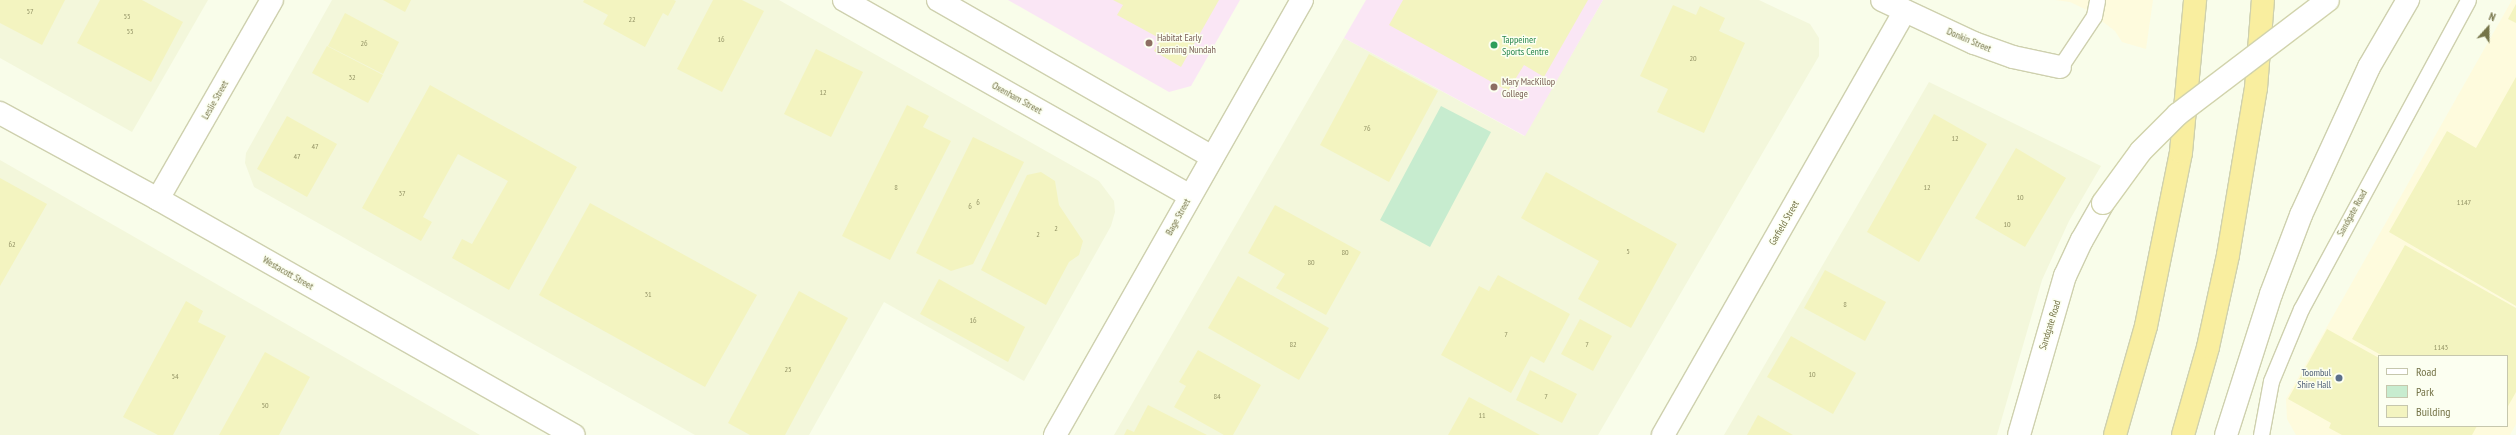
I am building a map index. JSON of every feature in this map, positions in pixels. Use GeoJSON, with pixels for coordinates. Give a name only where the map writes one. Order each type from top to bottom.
{"type":"FeatureCollection","features":[{"type":"Feature","properties":{"kind":"highway"},"geometry":{"type":"LineString","coordinates":[[2115,435],[2146,326],[2181,152],[2195,0]]}},
{"type":"Feature","properties":{"kind":"highway"},"geometry":{"type":"LineString","coordinates":[[2183,435],[2208,347],[2230,248],[2256,88],[2263,0]]}},
{"type":"Feature","properties":{"kind":"street","name":"Leslie Street"},"geometry":{"type":"LineString","coordinates":[[158,199],[272,0]]}},
{"type":"Feature","properties":{"kind":"street","name":"Oxenham Street"},"geometry":{"type":"LineString","coordinates":[[844,0],[1190,196]]}},
{"type":"Feature","properties":{"kind":"street"},"geometry":{"type":"LineString","coordinates":[[938,0],[1212,158]]}},
{"type":"Feature","properties":{"kind":"street","name":"Bage Street"},"geometry":{"type":"LineString","coordinates":[[1055,435],[1302,0]]}},
{"type":"Feature","properties":{"kind":"street","name":"Donkin Street"},"geometry":{"type":"LineString","coordinates":[[1882,0],[1974,43],[2013,57],[2060,67]]}},
{"type":"Feature","properties":{"kind":"street","name":"Sandgate Road"},"geometry":{"type":"LineString","coordinates":[[2019,435],[2065,276],[2082,240],[2103,202],[2141,151],[2178,114],[2328,0]]}},
{"type":"Feature","properties":{"kind":"street"},"geometry":{"type":"LineString","coordinates":[[2226,435],[2271,294],[2301,215],[2369,67],[2408,0]]}},
{"type":"Feature","properties":{"kind":"street","name":"Garfield Street"},"geometry":{"type":"LineString","coordinates":[[1664,435],[1905,11]]}},
{"type":"Feature","properties":{"kind":"street","name":"Westacott Street"},"geometry":{"type":"LineString","coordinates":[[0,113],[158,199],[574,435]]}},
{"type":"Feature","properties":{"kind":"lane"},"geometry":{"type":"LineString","coordinates":[[2060,67],[2094,16],[2097,0]]}},
{"type":"Feature","properties":{"kind":"lane","name":"Sandgate Road"},"geometry":{"type":"LineString","coordinates":[[2261,435],[2271,381],[2301,309],[2468,0]]}},
{"type":"Feature","properties":{"kind":"shaded area"},"geometry":{"type":"Polygon","coordinates":[[[0,0],[208,0],[132,132],[0,58],[0,0]]]}},
{"type":"Feature","properties":{"kind":"shaded area"},"geometry":{"type":"Polygon","coordinates":[[[332,0],[779,0],[1099,181],[1114,201],[1115,212],[1111,226],[1024,381],[884,302],[809,435],[695,435],[254,187],[245,163],[246,153],[332,0]]]}},
{"type":"Feature","properties":{"kind":"shaded area","name":"Habitat Early Learning Nundah"},"geometry":{"type":"Polygon","coordinates":[[[1008,0],[1240,0],[1191,86],[1169,92],[1008,0]]]}},
{"type":"Feature","properties":{"kind":"shaded area","name":"Mary MacKillop College"},"geometry":{"type":"Polygon","coordinates":[[[1366,0],[1603,0],[1525,136],[1344,38],[1366,0]]]}},
{"type":"Feature","properties":{"kind":"shaded area"},"geometry":{"type":"Polygon","coordinates":[[[1603,0],[1759,0],[1810,24],[1819,38],[1819,56],[1598,435],[1114,435],[1344,38],[1524,136],[1603,0]]]}},
{"type":"Feature","properties":{"kind":"shaded area"},"geometry":{"type":"Polygon","coordinates":[[[2055,0],[2153,0],[2146,49],[2122,42],[2115,31],[2087,10],[2070,2],[2055,0]]]}},
{"type":"Feature","properties":{"kind":"shaded area"},"geometry":{"type":"Polygon","coordinates":[[[2512,0],[2516,0],[2516,424],[2510,435],[2296,435],[2287,419],[2286,399],[2512,0]]]}},
{"type":"Feature","properties":{"kind":"shaded area"},"geometry":{"type":"Polygon","coordinates":[[[1929,82],[2101,166],[2069,221],[2042,280],[1997,435],[1724,435],[1929,82]]]}},
{"type":"Feature","properties":{"kind":"shaded area"},"geometry":{"type":"Polygon","coordinates":[[[0,160],[480,435],[0,435],[0,160]]]}},
{"type":"Feature","properties":{"kind":"green space"},"geometry":{"type":"Polygon","coordinates":[[[1441,106],[1491,132],[1430,247],[1380,220],[1441,106]]]}},
{"type":"Feature","properties":{"kind":"building"},"geometry":{"type":"Polygon","coordinates":[[[0,0],[65,0],[42,45],[0,23],[0,0]]]}},
{"type":"Feature","properties":{"kind":"building"},"geometry":{"type":"Polygon","coordinates":[[[100,0],[142,0],[183,22],[151,82],[77,43],[100,0]]]}},
{"type":"Feature","properties":{"kind":"building"},"geometry":{"type":"Polygon","coordinates":[[[383,0],[411,0],[405,12],[383,0]]]}},
{"type":"Feature","properties":{"kind":"building"},"geometry":{"type":"Polygon","coordinates":[[[584,0],[676,1],[668,16],[663,13],[645,47],[603,24],[608,15],[583,2],[584,0]]]}},
{"type":"Feature","properties":{"kind":"building"},"geometry":{"type":"Polygon","coordinates":[[[713,0],[742,0],[764,11],[722,92],[677,69],[713,0]]]}},
{"type":"Feature","properties":{"kind":"building"},"geometry":{"type":"Polygon","coordinates":[[[1113,0],[1219,0],[1181,67],[1154,51],[1161,39],[1117,15],[1123,5],[1113,0]]]}},
{"type":"Feature","properties":{"kind":"building","name":"Tappeiner Sports Centre"},"geometry":{"type":"Polygon","coordinates":[[[1403,0],[1588,0],[1544,77],[1524,65],[1508,91],[1389,25],[1403,0]]]}},
{"type":"Feature","properties":{"kind":"building"},"geometry":{"type":"Polygon","coordinates":[[[2516,4],[2516,23],[2508,19],[2516,4]]]}},
{"type":"Feature","properties":{"kind":"building"},"geometry":{"type":"Polygon","coordinates":[[[1673,5],[1696,15],[1700,6],[1725,18],[1719,31],[1745,43],[1704,133],[1657,112],[1668,89],[1640,76],[1673,5]]]}},
{"type":"Feature","properties":{"kind":"building"},"geometry":{"type":"Polygon","coordinates":[[[345,13],[399,42],[383,74],[328,46],[345,13]]]}},
{"type":"Feature","properties":{"kind":"building"},"geometry":{"type":"Polygon","coordinates":[[[327,46],[383,75],[368,103],[312,73],[327,46]]]}},
{"type":"Feature","properties":{"kind":"building"},"geometry":{"type":"Polygon","coordinates":[[[816,49],[863,72],[831,137],[784,114],[816,49]]]}},
{"type":"Feature","properties":{"kind":"building"},"geometry":{"type":"Polygon","coordinates":[[[1369,54],[1438,91],[1389,182],[1320,145],[1369,54]]]}},
{"type":"Feature","properties":{"kind":"building"},"geometry":{"type":"Polygon","coordinates":[[[2516,77],[2516,306],[2389,232],[2447,131],[2476,148],[2516,77]]]}},
{"type":"Feature","properties":{"kind":"building"},"geometry":{"type":"Polygon","coordinates":[[[430,85],[577,167],[509,290],[452,258],[462,239],[472,244],[508,181],[458,154],[423,217],[432,222],[421,241],[362,208],[430,85]]]}},
{"type":"Feature","properties":{"kind":"building"},"geometry":{"type":"Polygon","coordinates":[[[907,105],[929,116],[923,127],[951,141],[890,260],[842,236],[907,105]]]}},
{"type":"Feature","properties":{"kind":"building"},"geometry":{"type":"Polygon","coordinates":[[[1934,114],[1987,144],[1919,262],[1867,232],[1934,114]]]}},
{"type":"Feature","properties":{"kind":"building"},"geometry":{"type":"Polygon","coordinates":[[[287,116],[337,144],[307,197],[257,169],[287,116]]]}},
{"type":"Feature","properties":{"kind":"building"},"geometry":{"type":"Polygon","coordinates":[[[973,137],[1024,162],[973,264],[951,271],[916,253],[973,137]]]}},
{"type":"Feature","properties":{"kind":"building"},"geometry":{"type":"Polygon","coordinates":[[[2016,148],[2066,178],[2025,247],[1975,218],[2016,148]]]}},
{"type":"Feature","properties":{"kind":"building"},"geometry":{"type":"Polygon","coordinates":[[[1041,172],[1055,181],[1059,205],[1083,241],[1079,255],[1069,262],[1046,305],[981,270],[1027,175],[1041,172]]]}},
{"type":"Feature","properties":{"kind":"building"},"geometry":{"type":"Polygon","coordinates":[[[1546,172],[1677,244],[1631,328],[1578,299],[1599,261],[1521,218],[1546,172]]]}},
{"type":"Feature","properties":{"kind":"building"},"geometry":{"type":"Polygon","coordinates":[[[0,178],[47,204],[0,286],[0,178]]]}},
{"type":"Feature","properties":{"kind":"building"},"geometry":{"type":"Polygon","coordinates":[[[590,203],[757,295],[705,387],[539,295],[590,203]]]}},
{"type":"Feature","properties":{"kind":"building"},"geometry":{"type":"Polygon","coordinates":[[[1275,205],[1361,252],[1326,315],[1276,288],[1285,274],[1248,253],[1275,205]]]}},
{"type":"Feature","properties":{"kind":"building"},"geometry":{"type":"Polygon","coordinates":[[[2405,245],[2516,308],[2516,392],[2508,406],[2508,355],[2381,355],[2352,339],[2405,245]]]}},
{"type":"Feature","properties":{"kind":"building"},"geometry":{"type":"Polygon","coordinates":[[[1825,270],[1886,302],[1865,341],[1804,308],[1825,270]]]}},
{"type":"Feature","properties":{"kind":"building"},"geometry":{"type":"Polygon","coordinates":[[[1498,275],[1570,314],[1544,363],[1531,356],[1511,393],[1441,355],[1479,286],[1489,291],[1498,275]]]}},
{"type":"Feature","properties":{"kind":"building"},"geometry":{"type":"Polygon","coordinates":[[[1238,276],[1329,328],[1299,380],[1208,328],[1238,276]]]}},
{"type":"Feature","properties":{"kind":"building"},"geometry":{"type":"Polygon","coordinates":[[[939,279],[1025,327],[1008,362],[920,314],[939,279]]]}},
{"type":"Feature","properties":{"kind":"building"},"geometry":{"type":"Polygon","coordinates":[[[799,291],[848,318],[785,435],[750,435],[728,423],[799,291]]]}},
{"type":"Feature","properties":{"kind":"building"},"geometry":{"type":"Polygon","coordinates":[[[186,301],[203,311],[198,322],[226,336],[173,435],[158,435],[123,417],[186,301]]]}},
{"type":"Feature","properties":{"kind":"building"},"geometry":{"type":"Polygon","coordinates":[[[1580,319],[1612,336],[1593,371],[1561,354],[1580,319]]]}},
{"type":"Feature","properties":{"kind":"building","name":"Toombul Shire Hall"},"geometry":{"type":"Polygon","coordinates":[[[2327,329],[2378,357],[2378,427],[2476,427],[2472,435],[2342,435],[2329,428],[2331,423],[2288,399],[2327,329]]]}},
{"type":"Feature","properties":{"kind":"building"},"geometry":{"type":"Polygon","coordinates":[[[1791,336],[1856,373],[1833,414],[1767,377],[1791,336]]]}},
{"type":"Feature","properties":{"kind":"building"},"geometry":{"type":"Polygon","coordinates":[[[1198,350],[1261,385],[1233,435],[1224,435],[1174,407],[1186,386],[1179,382],[1198,350]]]}},
{"type":"Feature","properties":{"kind":"building"},"geometry":{"type":"Polygon","coordinates":[[[265,352],[310,377],[279,435],[219,435],[265,352]]]}},
{"type":"Feature","properties":{"kind":"building"},"geometry":{"type":"Polygon","coordinates":[[[1530,370],[1577,394],[1562,423],[1516,400],[1530,370]]]}},
{"type":"Feature","properties":{"kind":"building"},"geometry":{"type":"Polygon","coordinates":[[[1469,397],[1540,435],[1448,435],[1469,397]]]}},
{"type":"Feature","properties":{"kind":"building"},"geometry":{"type":"Polygon","coordinates":[[[1148,405],[1207,435],[1124,435],[1127,429],[1134,432],[1148,405]]]}},
{"type":"Feature","properties":{"kind":"building"},"geometry":{"type":"Polygon","coordinates":[[[1758,415],[1793,435],[1747,435],[1758,415]]]}},
{"type":"Feature","properties":{"kind":"place","name":"Habitat Early Learning Nundah"},"geometry":{"type":"Point","coordinates":[1149,43]}},
{"type":"Feature","properties":{"kind":"place","name":"Tappeiner Sports Centre"},"geometry":{"type":"Point","coordinates":[1494,45]}},
{"type":"Feature","properties":{"kind":"place","name":"Mary MacKillop College"},"geometry":{"type":"Point","coordinates":[1494,87]}},
{"type":"Feature","properties":{"kind":"place","name":"Toombul Shire Hall"},"geometry":{"type":"Point","coordinates":[2339,378]}}]}
